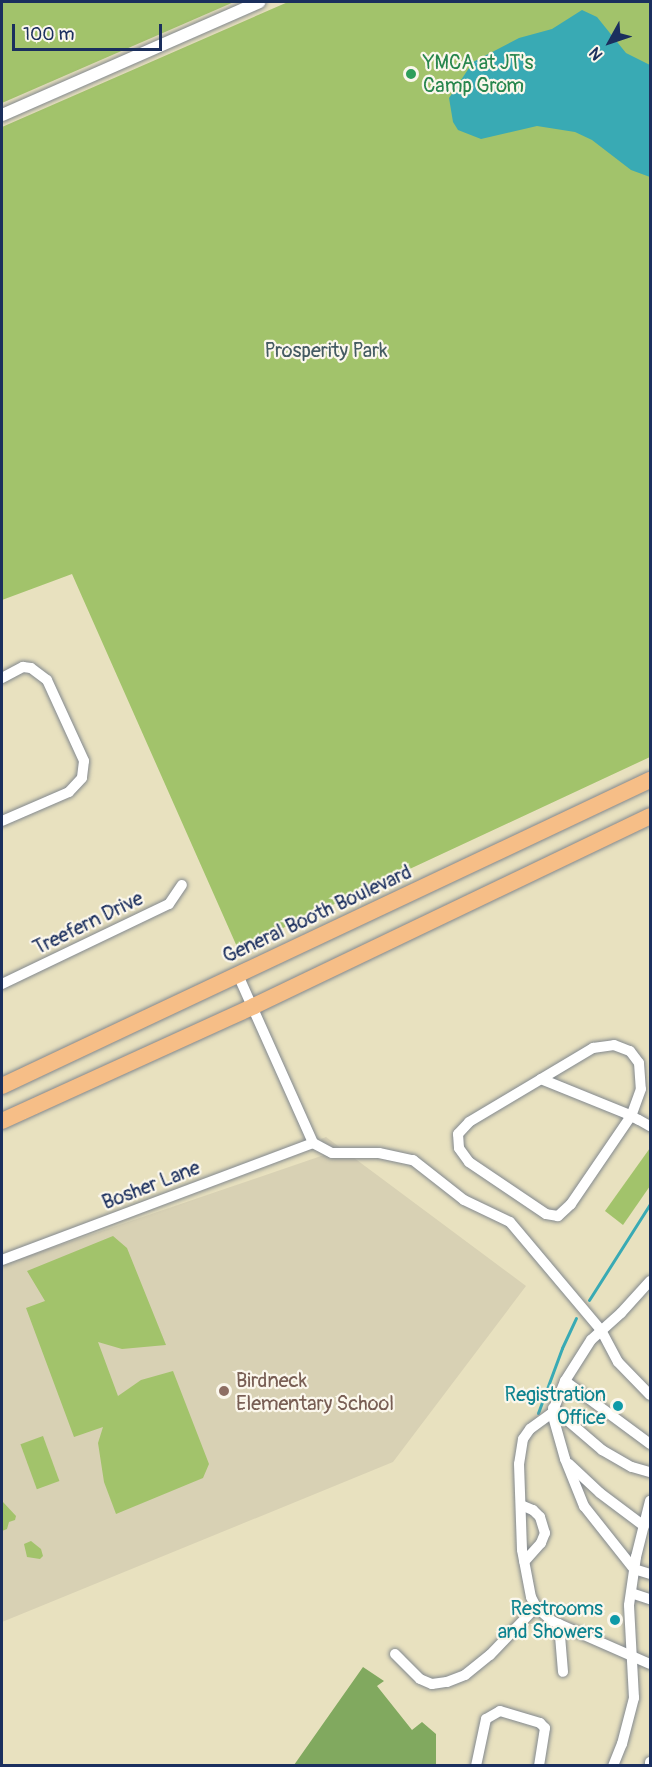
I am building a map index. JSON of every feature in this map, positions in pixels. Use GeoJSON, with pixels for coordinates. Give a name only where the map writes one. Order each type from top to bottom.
{"type":"FeatureCollection","features":[{"type":"Feature","properties":{"kind":"highway","name":"General Booth Boulevard"},"geometry":{"type":"LineString","coordinates":[[2,1086],[651,780]]}},
{"type":"Feature","properties":{"kind":"highway"},"geometry":{"type":"LineString","coordinates":[[2,1121],[254,1006],[651,816]]}},
{"type":"Feature","properties":{"kind":"street"},"geometry":{"type":"LineString","coordinates":[[2,115],[259,2]]}},
{"type":"Feature","properties":{"kind":"street"},"geometry":{"type":"LineString","coordinates":[[2,678],[23,667],[31,668],[47,680],[84,761],[82,777],[69,792],[2,821]]}},
{"type":"Feature","properties":{"kind":"street","name":"Treefern Drive"},"geometry":{"type":"LineString","coordinates":[[2,984],[169,904],[182,885]]}},
{"type":"Feature","properties":{"kind":"street"},"geometry":{"type":"LineString","coordinates":[[238,975],[254,1006],[313,1143],[332,1153],[389,1154],[413,1160],[464,1200],[478,1204],[510,1222],[601,1330],[618,1362],[651,1395]]}},
{"type":"Feature","properties":{"kind":"street"},"geometry":{"type":"LineString","coordinates":[[614,1045],[630,1051],[639,1063],[641,1089],[631,1116],[565,1211],[558,1216],[546,1214],[470,1162],[459,1148],[458,1134],[469,1122],[541,1079],[593,1048],[614,1045]]}},
{"type":"Feature","properties":{"kind":"street"},"geometry":{"type":"LineString","coordinates":[[541,1079],[651,1126]]}},
{"type":"Feature","properties":{"kind":"street","name":"Bosher Lane"},"geometry":{"type":"LineString","coordinates":[[2,1260],[313,1143]]}},
{"type":"Feature","properties":{"kind":"street"},"geometry":{"type":"LineString","coordinates":[[651,1281],[591,1340],[552,1411],[530,1429],[523,1439],[519,1464],[524,1562],[527,1581],[536,1607],[559,1624],[651,1664]]}},
{"type":"Feature","properties":{"kind":"street"},"geometry":{"type":"LineString","coordinates":[[566,1382],[651,1444]]}},
{"type":"Feature","properties":{"kind":"street"},"geometry":{"type":"LineString","coordinates":[[552,1411],[565,1459],[584,1506],[634,1569],[651,1574]]}},
{"type":"Feature","properties":{"kind":"street"},"geometry":{"type":"LineString","coordinates":[[552,1411],[618,1460],[651,1472]]}},
{"type":"Feature","properties":{"kind":"street"},"geometry":{"type":"LineString","coordinates":[[565,1459],[600,1493],[644,1526]]}},
{"type":"Feature","properties":{"kind":"street"},"geometry":{"type":"LineString","coordinates":[[613,1766],[622,1744],[634,1698],[629,1605],[634,1569],[651,1501]]}},
{"type":"Feature","properties":{"kind":"street"},"geometry":{"type":"LineString","coordinates":[[521,1505],[533,1510],[540,1517],[545,1533],[541,1543],[524,1562]]}},
{"type":"Feature","properties":{"kind":"street"},"geometry":{"type":"LineString","coordinates":[[631,1593],[651,1599]]}},
{"type":"Feature","properties":{"kind":"street"},"geometry":{"type":"LineString","coordinates":[[395,1654],[420,1679],[432,1684],[447,1682],[465,1675],[490,1655],[536,1607]]}},
{"type":"Feature","properties":{"kind":"street"},"geometry":{"type":"LineString","coordinates":[[559,1624],[563,1672]]}},
{"type":"Feature","properties":{"kind":"street"},"geometry":{"type":"LineString","coordinates":[[476,1766],[486,1719],[500,1711],[540,1723],[545,1728],[539,1766]]}},
{"type":"Feature","properties":{"kind":"shaded area","name":"Birdneck Elementary School"},"geometry":{"type":"Polygon","coordinates":[[[326,1137],[526,1286],[393,1462],[2,1622],[2,1265],[327,1154],[321,1139],[326,1137]]]}},
{"type":"Feature","properties":{"kind":"green space"},"geometry":{"type":"Polygon","coordinates":[[[2,2],[234,2],[2,103],[2,2]]]}},
{"type":"Feature","properties":{"kind":"green space","name":"Prosperity Park"},"geometry":{"type":"Polygon","coordinates":[[[288,2],[650,2],[650,757],[238,949],[72,574],[2,600],[2,127],[288,2]]]}},
{"type":"Feature","properties":{"kind":"green space"},"geometry":{"type":"Polygon","coordinates":[[[650,1148],[650,1186],[623,1225],[605,1211],[650,1148]]]}},
{"type":"Feature","properties":{"kind":"green space"},"geometry":{"type":"Polygon","coordinates":[[[113,1236],[127,1248],[166,1345],[122,1349],[98,1342],[118,1396],[141,1380],[173,1371],[209,1464],[203,1478],[116,1514],[104,1482],[98,1443],[103,1427],[74,1437],[26,1308],[45,1301],[27,1271],[113,1236]]]}},
{"type":"Feature","properties":{"kind":"green space"},"geometry":{"type":"Polygon","coordinates":[[[43,1436],[59,1481],[37,1489],[20,1444],[43,1436]]]}},
{"type":"Feature","properties":{"kind":"green space"},"geometry":{"type":"Polygon","coordinates":[[[3,1502],[16,1516],[15,1520],[9,1522],[7,1529],[2,1531],[3,1502]]]}},
{"type":"Feature","properties":{"kind":"green space"},"geometry":{"type":"Polygon","coordinates":[[[31,1541],[41,1549],[43,1556],[40,1559],[27,1557],[24,1544],[31,1541]]]}},
{"type":"Feature","properties":{"kind":"green space"},"geometry":{"type":"Polygon","coordinates":[[[363,1667],[384,1681],[377,1686],[412,1730],[422,1722],[436,1734],[436,1765],[294,1765],[363,1667]]]}},
{"type":"Feature","properties":{"kind":"water"},"geometry":{"type":"Polygon","coordinates":[[[582,10],[597,17],[626,53],[650,65],[650,177],[631,170],[592,140],[575,132],[537,126],[481,139],[458,130],[453,122],[449,98],[473,62],[519,38],[552,29],[582,10]]]}},
{"type":"Feature","properties":{"kind":"waterway"},"geometry":{"type":"LineString","coordinates":[[589,1300],[650,1204]]}},
{"type":"Feature","properties":{"kind":"waterway"},"geometry":{"type":"LineString","coordinates":[[538,1413],[562,1348],[576,1318]]}},
{"type":"Feature","properties":{"kind":"place","name":"YMCA at JT's Camp Grom"},"geometry":{"type":"Point","coordinates":[411,74]}},
{"type":"Feature","properties":{"kind":"place","name":"Birdneck Elementary School"},"geometry":{"type":"Point","coordinates":[224,1391]}},
{"type":"Feature","properties":{"kind":"place","name":"Registration Office"},"geometry":{"type":"Point","coordinates":[618,1406]}},
{"type":"Feature","properties":{"kind":"place","name":"Restrooms and Showers"},"geometry":{"type":"Point","coordinates":[615,1620]}}]}
